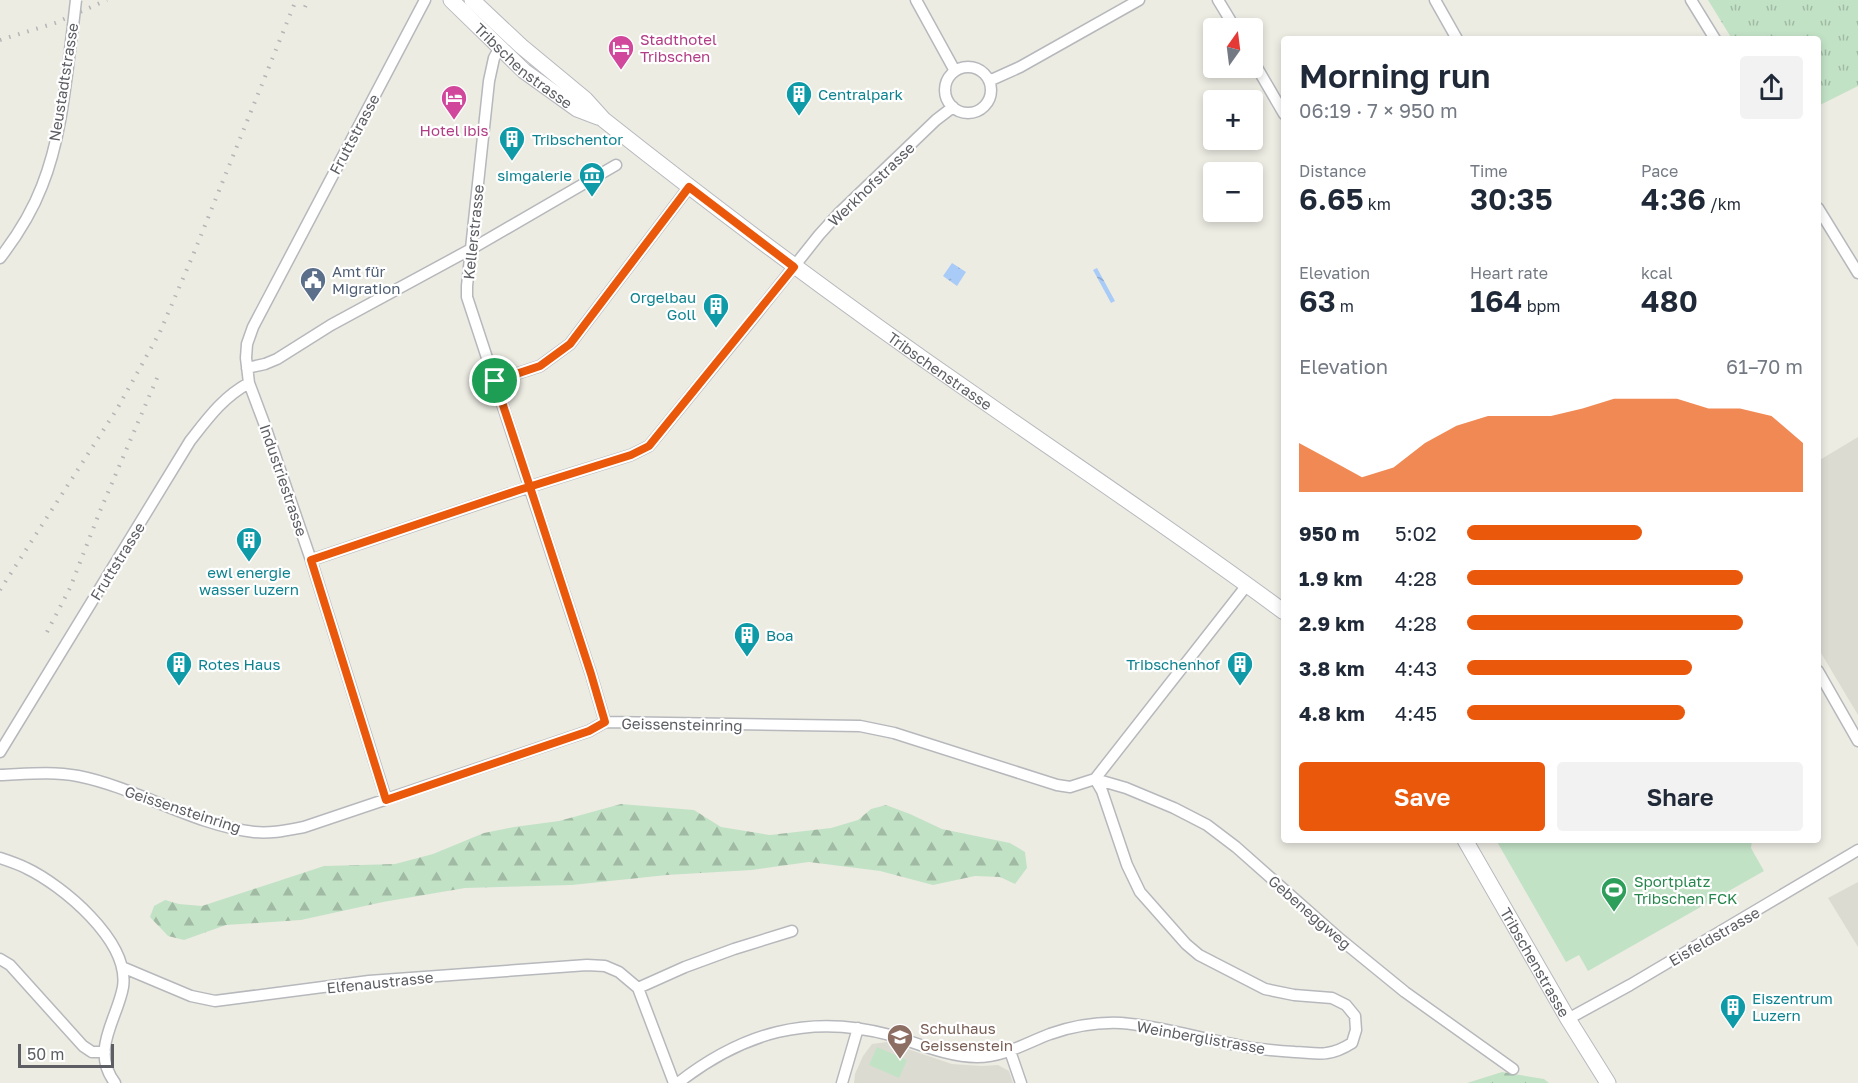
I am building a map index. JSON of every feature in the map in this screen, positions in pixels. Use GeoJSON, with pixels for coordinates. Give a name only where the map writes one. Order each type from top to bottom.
{"type":"FeatureCollection","features":[{"type":"Feature","properties":{"kind":"street","name":"Neustadtstrasse"},"geometry":{"type":"LineString","coordinates":[[0,258],[13,242],[31,212],[43,184],[62,109],[76,0]]}},
{"type":"Feature","properties":{"kind":"street","name":"Fruttstrasse"},"geometry":{"type":"LineString","coordinates":[[247,368],[247,344],[253,327],[425,0]]}},
{"type":"Feature","properties":{"kind":"street","name":"Tribschenstrasse"},"geometry":{"type":"LineString","coordinates":[[451,0],[524,71],[577,109],[604,120]]}},
{"type":"Feature","properties":{"kind":"street","name":"Tribschenstrasse"},"geometry":{"type":"LineString","coordinates":[[472,0],[521,46],[585,99],[604,120],[794,267],[1281,610]]}},
{"type":"Feature","properties":{"kind":"street"},"geometry":{"type":"LineString","coordinates":[[916,0],[955,71]]}},
{"type":"Feature","properties":{"kind":"street"},"geometry":{"type":"LineString","coordinates":[[989,81],[1020,67],[1139,0]]}},
{"type":"Feature","properties":{"kind":"street"},"geometry":{"type":"LineString","coordinates":[[1218,0],[1229,18]]}},
{"type":"Feature","properties":{"kind":"street"},"geometry":{"type":"LineString","coordinates":[[1435,0],[1455,36]]}},
{"type":"Feature","properties":{"kind":"street"},"geometry":{"type":"LineString","coordinates":[[1691,0],[1713,36]]}},
{"type":"Feature","properties":{"kind":"street","name":"Kellerstrasse"},"geometry":{"type":"LineString","coordinates":[[500,48],[494,58],[489,81],[467,297],[605,722]]}},
{"type":"Feature","properties":{"kind":"street"},"geometry":{"type":"LineString","coordinates":[[962,68],[975,68],[986,75],[989,81],[990,98],[980,110],[966,113],[953,107],[948,101],[945,88],[950,75],[955,71],[962,68]]}},
{"type":"Feature","properties":{"kind":"street"},"geometry":{"type":"LineString","coordinates":[[1263,78],[1281,109]]}},
{"type":"Feature","properties":{"kind":"street","name":"Werkhofstrasse"},"geometry":{"type":"LineString","coordinates":[[311,560],[631,455],[649,446],[838,214],[936,120],[953,107]]}},
{"type":"Feature","properties":{"kind":"street"},"geometry":{"type":"LineString","coordinates":[[247,368],[277,359],[331,325],[473,248],[616,165]]}},
{"type":"Feature","properties":{"kind":"street"},"geometry":{"type":"LineString","coordinates":[[495,381],[540,366],[570,344],[689,187]]}},
{"type":"Feature","properties":{"kind":"street"},"geometry":{"type":"LineString","coordinates":[[1821,213],[1858,273]]}},
{"type":"Feature","properties":{"kind":"street","name":"Industriestrasse"},"geometry":{"type":"LineString","coordinates":[[247,368],[249,383],[311,560],[386,800]]}},
{"type":"Feature","properties":{"kind":"street","name":"Fruttstrasse"},"geometry":{"type":"LineString","coordinates":[[0,752],[190,441],[216,408],[231,394],[249,383]]}},
{"type":"Feature","properties":{"kind":"street"},"geometry":{"type":"LineString","coordinates":[[1095,779],[1246,585]]}},
{"type":"Feature","properties":{"kind":"street"},"geometry":{"type":"LineString","coordinates":[[1821,676],[1858,741]]}},
{"type":"Feature","properties":{"kind":"street","name":"Geissensteinring"},"geometry":{"type":"LineString","coordinates":[[0,775],[30,773],[78,776],[108,784],[208,820],[254,832],[275,832],[304,827],[589,731],[605,722],[860,726],[894,733],[1057,785],[1070,787],[1095,779]]}},
{"type":"Feature","properties":{"kind":"street","name":"Weinberglistrasse"},"geometry":{"type":"LineString","coordinates":[[676,1083],[722,1053],[747,1041],[776,1032],[830,1026],[858,1028],[953,1054],[975,1057],[994,1056],[1051,1034],[1098,1023],[1151,1026],[1238,1046],[1279,1051],[1326,1054],[1352,1043],[1356,1030],[1354,1016],[1346,1005],[1332,998],[1294,995],[1265,989],[1198,955],[1186,944],[1140,892],[1127,865],[1102,790],[1095,779]]}},
{"type":"Feature","properties":{"kind":"street","name":"Gebeneggweg"},"geometry":{"type":"LineString","coordinates":[[1095,779],[1126,788],[1207,825],[1236,847],[1340,939],[1405,992],[1513,1069]]}},
{"type":"Feature","properties":{"kind":"street","name":"Tribschenstrasse"},"geometry":{"type":"LineString","coordinates":[[1467,843],[1608,1083]]}},
{"type":"Feature","properties":{"kind":"street","name":"Eisfeldstrasse"},"geometry":{"type":"LineString","coordinates":[[1568,1018],[1630,985],[1858,850]]}},
{"type":"Feature","properties":{"kind":"street"},"geometry":{"type":"LineString","coordinates":[[0,858],[26,868],[51,883],[93,918],[108,936],[122,967],[123,987],[106,1038],[105,1052],[115,1083]]}},
{"type":"Feature","properties":{"kind":"street"},"geometry":{"type":"LineString","coordinates":[[676,1083],[638,988],[685,967],[792,931]]}},
{"type":"Feature","properties":{"kind":"street"},"geometry":{"type":"LineString","coordinates":[[0,959],[10,965],[83,1046],[92,1052],[105,1052]]}},
{"type":"Feature","properties":{"kind":"street","name":"Elfenaustrasse"},"geometry":{"type":"LineString","coordinates":[[122,967],[191,996],[215,1001],[369,981],[587,965],[605,966],[619,972],[638,988]]}},
{"type":"Feature","properties":{"kind":"street"},"geometry":{"type":"LineString","coordinates":[[842,1083],[858,1028]]}},
{"type":"Feature","properties":{"kind":"street"},"geometry":{"type":"LineString","coordinates":[[1010,1051],[1021,1083]]}},
{"type":"Feature","properties":{"kind":"shaded area"},"geometry":{"type":"Polygon","coordinates":[[[1858,437],[1858,715],[1821,653],[1821,459],[1858,437]]]}},
{"type":"Feature","properties":{"kind":"shaded area"},"geometry":{"type":"Polygon","coordinates":[[[1858,882],[1858,947],[1828,898],[1858,882]]]}},
{"type":"Feature","properties":{"kind":"shaded area","name":"Schulhaus Geissenstein"},"geometry":{"type":"Polygon","coordinates":[[[887,1042],[952,1064],[998,1065],[1009,1071],[1013,1083],[854,1083],[855,1074],[863,1056],[872,1044],[887,1042]]]}},
{"type":"Feature","properties":{"kind":"green space"},"geometry":{"type":"Polygon","coordinates":[[[1708,0],[1858,0],[1858,86],[1821,104],[1821,36],[1730,36],[1708,0]]]}},
{"type":"Feature","properties":{"kind":"green space"},"geometry":{"type":"Polygon","coordinates":[[[621,804],[694,810],[721,827],[770,835],[831,828],[858,820],[871,809],[886,805],[942,829],[1010,843],[1025,852],[1027,868],[1015,884],[1000,877],[975,876],[933,885],[880,871],[809,862],[752,870],[667,875],[572,885],[465,888],[383,902],[301,920],[226,925],[184,940],[168,936],[150,917],[154,906],[165,900],[202,906],[324,866],[395,864],[433,854],[484,833],[559,821],[621,804]]]}},
{"type":"Feature","properties":{"kind":"green space","name":"Sportplatz Tribschen FCK"},"geometry":{"type":"Polygon","coordinates":[[[1498,843],[1752,843],[1751,848],[1764,871],[1588,971],[1579,955],[1566,962],[1498,843]]]}},
{"type":"Feature","properties":{"kind":"green space"},"geometry":{"type":"Polygon","coordinates":[[[877,1047],[907,1060],[899,1078],[869,1065],[877,1047]]]}},
{"type":"Feature","properties":{"kind":"green space"},"geometry":{"type":"Polygon","coordinates":[[[1502,1072],[1544,1079],[1549,1083],[1467,1083],[1502,1072]]]}},
{"type":"Feature","properties":{"kind":"water"},"geometry":{"type":"Polygon","coordinates":[[[952,263],[966,272],[957,286],[943,276],[952,263]]]}},
{"type":"Feature","properties":{"kind":"water"},"geometry":{"type":"Polygon","coordinates":[[[1097,268],[1115,301],[1111,303],[1093,270],[1097,268]]]}},
{"type":"Feature","properties":{"kind":"railway"},"geometry":{"type":"LineString","coordinates":[[0,40],[55,23],[107,0]]}},
{"type":"Feature","properties":{"kind":"railway"},"geometry":{"type":"LineString","coordinates":[[0,590],[117,409],[160,332],[296,0]]}},
{"type":"Feature","properties":{"kind":"railway"},"geometry":{"type":"LineString","coordinates":[[305,7],[308,0]]}},
{"type":"Feature","properties":{"kind":"railway"},"geometry":{"type":"LineString","coordinates":[[47,632],[70,588],[160,371]]}},
{"type":"Feature","properties":{"kind":"place","name":"Stadthotel Tribschen"},"geometry":{"type":"Point","coordinates":[621,71]}},
{"type":"Feature","properties":{"kind":"place","name":"Centralpark"},"geometry":{"type":"Point","coordinates":[799,117]}},
{"type":"Feature","properties":{"kind":"place","name":"Hotel ibis"},"geometry":{"type":"Point","coordinates":[454,121]}},
{"type":"Feature","properties":{"kind":"place","name":"Tribschentor"},"geometry":{"type":"Point","coordinates":[512,162]}},
{"type":"Feature","properties":{"kind":"place","name":"simgalerie"},"geometry":{"type":"Point","coordinates":[592,198]}},
{"type":"Feature","properties":{"kind":"place","name":"Amt für Migration"},"geometry":{"type":"Point","coordinates":[313,303]}},
{"type":"Feature","properties":{"kind":"place","name":"Orgelbau Goll"},"geometry":{"type":"Point","coordinates":[716,329]}},
{"type":"Feature","properties":{"kind":"place","name":"ewl energie wasser luzern"},"geometry":{"type":"Point","coordinates":[249,563]}},
{"type":"Feature","properties":{"kind":"place","name":"Boa"},"geometry":{"type":"Point","coordinates":[747,658]}},
{"type":"Feature","properties":{"kind":"place","name":"Rotes Haus"},"geometry":{"type":"Point","coordinates":[179,687]}},
{"type":"Feature","properties":{"kind":"place","name":"Tribschenhof"},"geometry":{"type":"Point","coordinates":[1240,687]}},
{"type":"Feature","properties":{"kind":"place","name":"Sportplatz Tribschen FCK"},"geometry":{"type":"Point","coordinates":[1614,913]}},
{"type":"Feature","properties":{"kind":"place","name":"Eiszentrum Luzern"},"geometry":{"type":"Point","coordinates":[1733,1030]}},
{"type":"Feature","properties":{"kind":"place","name":"Schulhaus Geissenstein"},"geometry":{"type":"Point","coordinates":[900,1060]}},
{"type":"Feature","properties":{"kind":"route"},"geometry":{"type":"LineString","coordinates":[[495,381],[523,464],[530,487],[591,674],[605,722],[589,731],[386,800],[311,560],[519,490],[530,487],[631,455],[649,446],[794,267],[689,187],[570,344],[540,366],[495,381]]}}]}
